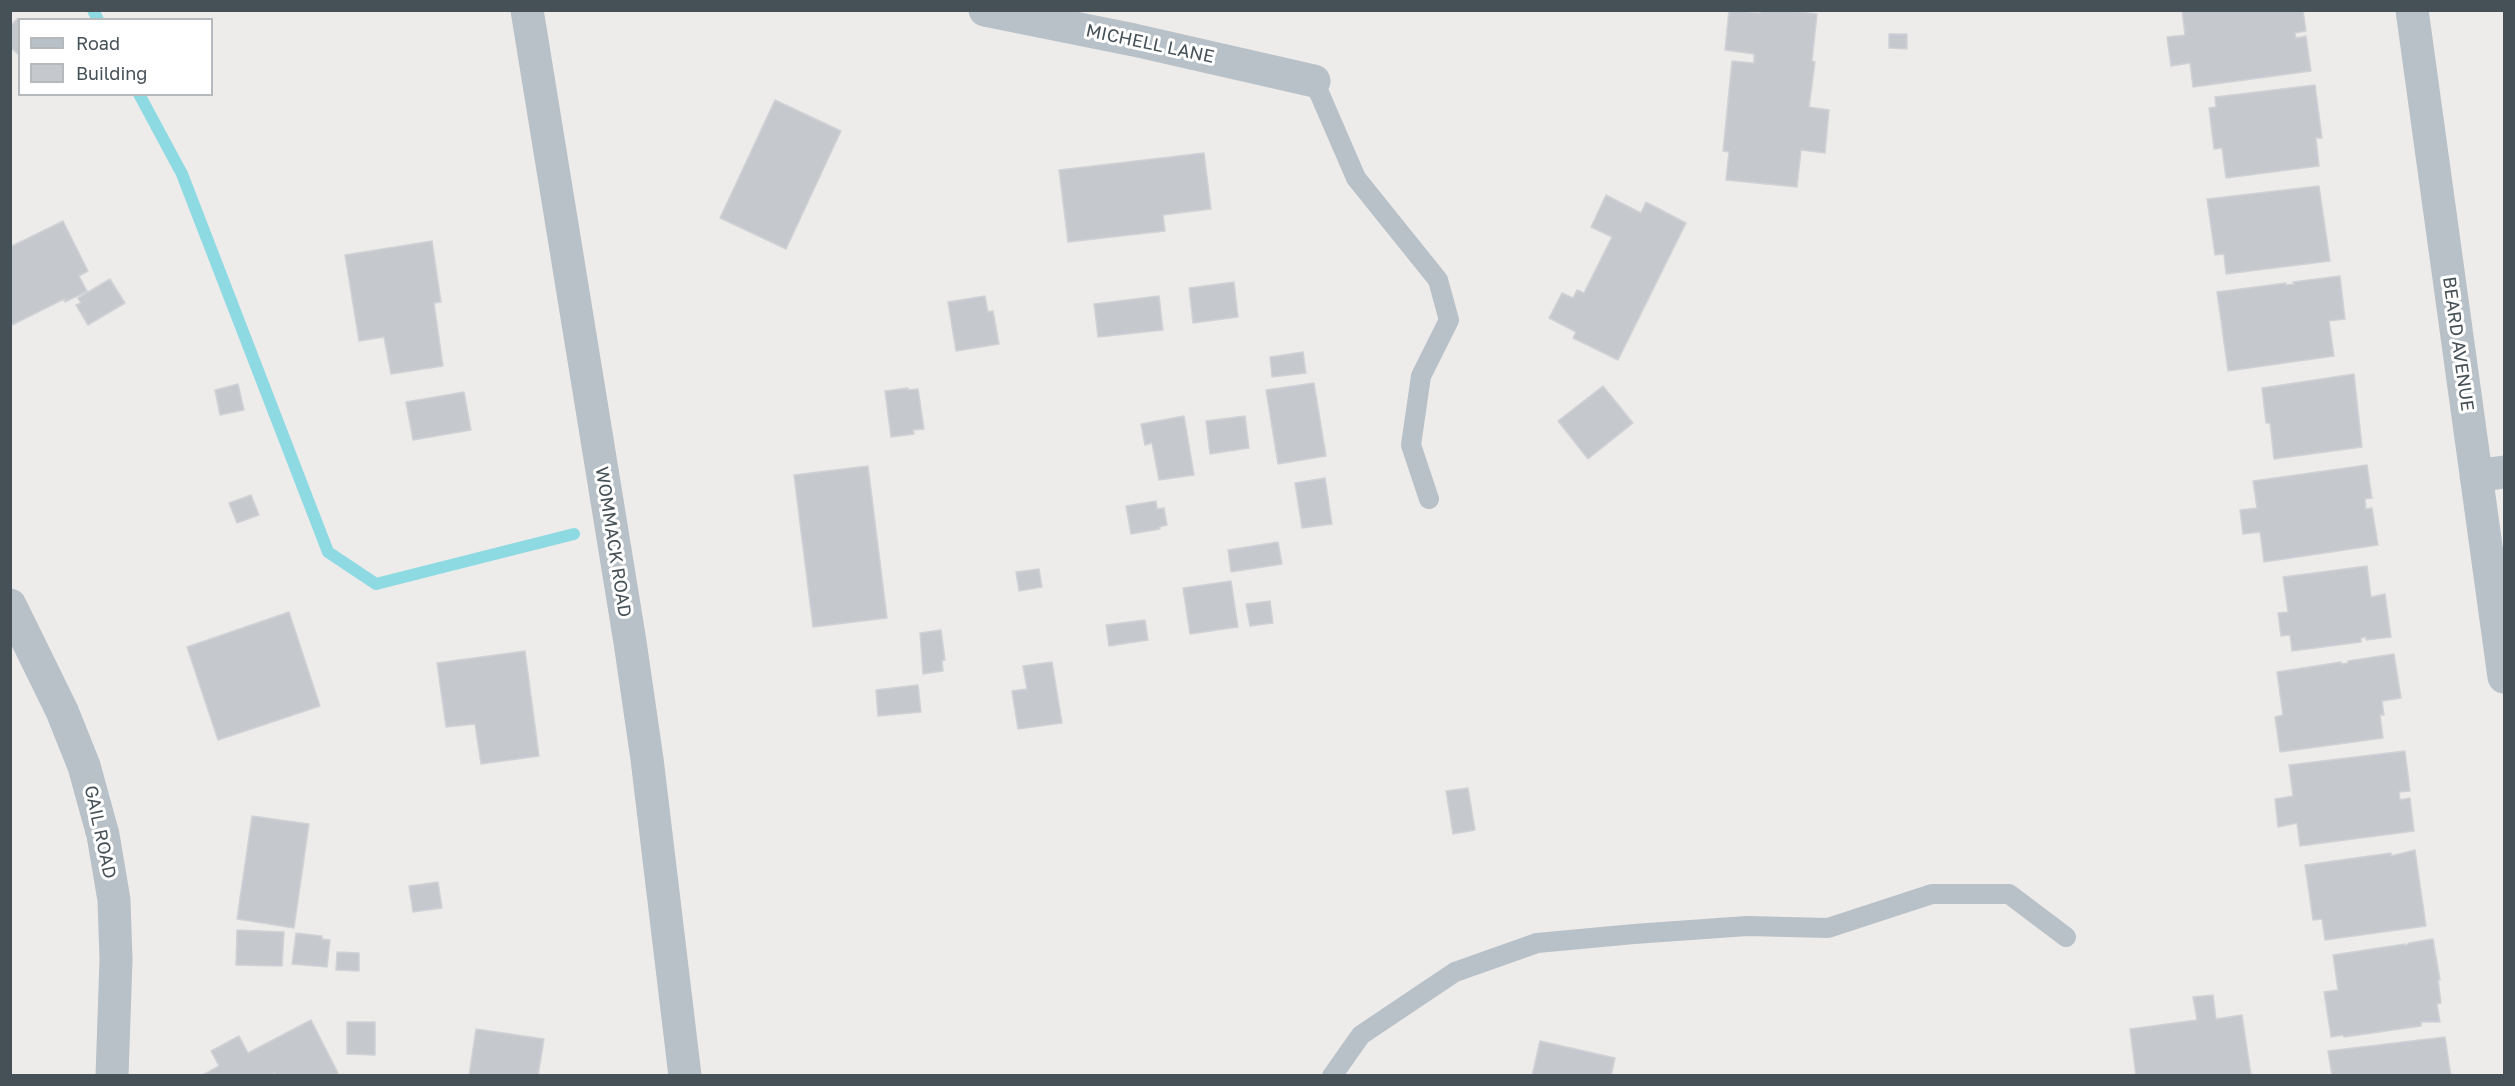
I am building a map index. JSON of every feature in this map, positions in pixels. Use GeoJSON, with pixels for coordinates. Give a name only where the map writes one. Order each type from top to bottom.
{"type":"FeatureCollection","features":[{"type":"Feature","properties":{"kind":"street","name":"WOMMACK ROAD"},"geometry":{"type":"LineString","coordinates":[[527,10],[630,642],[685,1076]]}},
{"type":"Feature","properties":{"kind":"street","name":"MICHELL LANE"},"geometry":{"type":"LineString","coordinates":[[985,10],[1134,40],[1314,81]]}},
{"type":"Feature","properties":{"kind":"street","name":"BEARD AVENUE"},"geometry":{"type":"LineString","coordinates":[[2412,10],[2490,474],[2505,677]]}},
{"type":"Feature","properties":{"kind":"street","name":"GAIL ROAD"},"geometry":{"type":"LineString","coordinates":[[10,605],[62,711],[84,766],[103,835],[114,900],[112,1076]]}},
{"type":"Feature","properties":{"kind":"lane"},"geometry":{"type":"LineString","coordinates":[[1314,81],[1356,178],[1438,280],[1444,300],[1449,321],[1421,376],[1411,445],[1429,499]]}},
{"type":"Feature","properties":{"kind":"lane"},"geometry":{"type":"LineString","coordinates":[[1332,1076],[1361,1035],[1455,972],[1537,944],[1747,926],[1828,928],[1932,894],[2009,894],[2066,938]]}},
{"type":"Feature","properties":{"kind":"building"},"geometry":{"type":"Polygon","coordinates":[[[1729,10],[1760,13],[1761,10],[1787,10],[1817,14],[1812,61],[1815,62],[1809,107],[1829,110],[1825,153],[1801,150],[1797,187],[1726,180],[1729,152],[1723,151],[1732,61],[1754,63],[1754,54],[1725,50],[1729,10]]]}},
{"type":"Feature","properties":{"kind":"building"},"geometry":{"type":"Polygon","coordinates":[[[2182,10],[2303,10],[2306,31],[2295,33],[2296,38],[2306,36],[2311,71],[2193,87],[2190,63],[2171,66],[2167,37],[2185,35],[2182,10]]]}},
{"type":"Feature","properties":{"kind":"building"},"geometry":{"type":"Polygon","coordinates":[[[18,18],[18,54],[10,47],[10,26],[18,18]]]}},
{"type":"Feature","properties":{"kind":"building"},"geometry":{"type":"Polygon","coordinates":[[[1889,34],[1907,34],[1907,49],[1889,48],[1889,34]]]}},
{"type":"Feature","properties":{"kind":"building"},"geometry":{"type":"Polygon","coordinates":[[[2315,85],[2322,138],[2316,138],[2319,166],[2226,178],[2222,148],[2214,149],[2209,108],[2216,107],[2215,97],[2315,85]]]}},
{"type":"Feature","properties":{"kind":"building"},"geometry":{"type":"Polygon","coordinates":[[[775,100],[841,131],[786,249],[720,218],[775,100]]]}},
{"type":"Feature","properties":{"kind":"building"},"geometry":{"type":"Polygon","coordinates":[[[1204,153],[1211,209],[1163,215],[1165,231],[1068,242],[1059,170],[1204,153]]]}},
{"type":"Feature","properties":{"kind":"building"},"geometry":{"type":"Polygon","coordinates":[[[2319,186],[2330,261],[2226,274],[2224,254],[2215,255],[2207,199],[2319,186]]]}},
{"type":"Feature","properties":{"kind":"building"},"geometry":{"type":"Polygon","coordinates":[[[1606,195],[1641,213],[1646,202],[1686,223],[1618,360],[1573,338],[1576,332],[1549,318],[1562,293],[1573,298],[1577,290],[1584,293],[1612,237],[1591,227],[1606,195]]]}},
{"type":"Feature","properties":{"kind":"building"},"geometry":{"type":"Polygon","coordinates":[[[63,221],[88,271],[79,276],[87,291],[65,302],[64,299],[10,326],[10,247],[63,221]]]}},
{"type":"Feature","properties":{"kind":"building"},"geometry":{"type":"Polygon","coordinates":[[[432,241],[441,302],[434,303],[443,366],[391,374],[384,337],[359,341],[345,255],[432,241]]]}},
{"type":"Feature","properties":{"kind":"building"},"geometry":{"type":"Polygon","coordinates":[[[2340,276],[2345,319],[2329,321],[2334,356],[2228,371],[2217,292],[2286,283],[2286,285],[2294,284],[2293,282],[2340,276]]]}},
{"type":"Feature","properties":{"kind":"building"},"geometry":{"type":"Polygon","coordinates":[[[110,279],[125,303],[88,325],[76,305],[81,303],[78,298],[110,279]]]}},
{"type":"Feature","properties":{"kind":"building"},"geometry":{"type":"Polygon","coordinates":[[[1234,282],[1238,317],[1193,323],[1189,288],[1234,282]]]}},
{"type":"Feature","properties":{"kind":"building"},"geometry":{"type":"Polygon","coordinates":[[[985,296],[988,312],[993,311],[999,344],[956,351],[948,302],[985,296]]]}},
{"type":"Feature","properties":{"kind":"building"},"geometry":{"type":"Polygon","coordinates":[[[1159,296],[1163,330],[1098,337],[1094,304],[1159,296]]]}},
{"type":"Feature","properties":{"kind":"building"},"geometry":{"type":"Polygon","coordinates":[[[1303,352],[1306,373],[1272,377],[1270,357],[1303,352]]]}},
{"type":"Feature","properties":{"kind":"building"},"geometry":{"type":"Polygon","coordinates":[[[2354,374],[2362,447],[2274,459],[2270,423],[2266,423],[2262,388],[2354,374]]]}},
{"type":"Feature","properties":{"kind":"building"},"geometry":{"type":"Polygon","coordinates":[[[1314,383],[1326,456],[1278,464],[1266,390],[1314,383]]]}},
{"type":"Feature","properties":{"kind":"building"},"geometry":{"type":"Polygon","coordinates":[[[238,384],[244,410],[220,415],[215,390],[238,384]]]}},
{"type":"Feature","properties":{"kind":"building"},"geometry":{"type":"Polygon","coordinates":[[[1603,386],[1633,423],[1588,459],[1558,421],[1603,386]]]}},
{"type":"Feature","properties":{"kind":"building"},"geometry":{"type":"Polygon","coordinates":[[[908,388],[908,390],[918,389],[924,429],[913,430],[914,434],[891,437],[885,391],[908,388]]]}},
{"type":"Feature","properties":{"kind":"building"},"geometry":{"type":"Polygon","coordinates":[[[464,392],[471,430],[413,440],[406,402],[464,392]]]}},
{"type":"Feature","properties":{"kind":"building"},"geometry":{"type":"Polygon","coordinates":[[[1184,416],[1194,475],[1159,480],[1152,443],[1145,445],[1141,424],[1184,416]]]}},
{"type":"Feature","properties":{"kind":"building"},"geometry":{"type":"Polygon","coordinates":[[[1245,416],[1249,448],[1210,454],[1206,421],[1245,416]]]}},
{"type":"Feature","properties":{"kind":"building"},"geometry":{"type":"Polygon","coordinates":[[[2367,465],[2372,498],[2365,499],[2366,509],[2372,508],[2378,545],[2264,562],[2260,532],[2243,534],[2240,510],[2257,508],[2253,481],[2367,465]]]}},
{"type":"Feature","properties":{"kind":"building"},"geometry":{"type":"Polygon","coordinates":[[[868,466],[887,618],[813,627],[794,475],[868,466]]]}},
{"type":"Feature","properties":{"kind":"building"},"geometry":{"type":"Polygon","coordinates":[[[1325,478],[1332,524],[1302,528],[1295,483],[1325,478]]]}},
{"type":"Feature","properties":{"kind":"building"},"geometry":{"type":"Polygon","coordinates":[[[251,495],[259,515],[237,523],[229,503],[251,495]]]}},
{"type":"Feature","properties":{"kind":"building"},"geometry":{"type":"Polygon","coordinates":[[[1156,501],[1157,509],[1164,508],[1167,525],[1159,527],[1160,529],[1131,534],[1126,506],[1156,501]]]}},
{"type":"Feature","properties":{"kind":"building"},"geometry":{"type":"Polygon","coordinates":[[[1278,542],[1282,564],[1231,572],[1228,550],[1278,542]]]}},
{"type":"Feature","properties":{"kind":"building"},"geometry":{"type":"Polygon","coordinates":[[[2367,566],[2371,597],[2385,594],[2391,637],[2366,640],[2366,637],[2361,638],[2361,642],[2292,651],[2290,635],[2281,636],[2278,613],[2288,612],[2283,577],[2367,566]]]}},
{"type":"Feature","properties":{"kind":"building"},"geometry":{"type":"Polygon","coordinates":[[[1039,569],[1042,587],[1019,591],[1016,572],[1039,569]]]}},
{"type":"Feature","properties":{"kind":"building"},"geometry":{"type":"Polygon","coordinates":[[[1231,581],[1238,627],[1190,634],[1183,588],[1231,581]]]}},
{"type":"Feature","properties":{"kind":"building"},"geometry":{"type":"Polygon","coordinates":[[[1270,601],[1273,623],[1250,626],[1246,604],[1270,601]]]}},
{"type":"Feature","properties":{"kind":"building"},"geometry":{"type":"Polygon","coordinates":[[[289,612],[320,706],[218,740],[187,647],[289,612]]]}},
{"type":"Feature","properties":{"kind":"building"},"geometry":{"type":"Polygon","coordinates":[[[1145,620],[1148,640],[1109,646],[1106,625],[1145,620]]]}},
{"type":"Feature","properties":{"kind":"building"},"geometry":{"type":"Polygon","coordinates":[[[941,630],[945,660],[942,661],[943,671],[923,674],[920,633],[941,630]]]}},
{"type":"Feature","properties":{"kind":"building"},"geometry":{"type":"Polygon","coordinates":[[[525,651],[539,756],[481,764],[475,724],[446,727],[437,663],[525,651]]]}},
{"type":"Feature","properties":{"kind":"building"},"geometry":{"type":"Polygon","coordinates":[[[2394,654],[2401,698],[2382,701],[2384,715],[2380,715],[2383,738],[2280,752],[2275,717],[2283,715],[2277,672],[2341,662],[2342,664],[2348,661],[2394,654]]]}},
{"type":"Feature","properties":{"kind":"building"},"geometry":{"type":"Polygon","coordinates":[[[1052,662],[1062,723],[1018,729],[1012,691],[1027,689],[1023,666],[1052,662]]]}},
{"type":"Feature","properties":{"kind":"building"},"geometry":{"type":"Polygon","coordinates":[[[918,685],[921,712],[878,716],[876,690],[918,685]]]}},
{"type":"Feature","properties":{"kind":"building"},"geometry":{"type":"Polygon","coordinates":[[[2405,751],[2410,791],[2399,792],[2400,800],[2410,798],[2414,831],[2300,846],[2297,823],[2278,827],[2275,799],[2293,796],[2289,765],[2405,751]]]}},
{"type":"Feature","properties":{"kind":"building"},"geometry":{"type":"Polygon","coordinates":[[[1468,788],[1475,830],[1453,834],[1446,791],[1468,788]]]}},
{"type":"Feature","properties":{"kind":"building"},"geometry":{"type":"Polygon","coordinates":[[[252,816],[309,824],[294,928],[237,919],[252,816]]]}},
{"type":"Feature","properties":{"kind":"building"},"geometry":{"type":"Polygon","coordinates":[[[2415,850],[2426,926],[2325,940],[2322,919],[2313,920],[2305,865],[2391,853],[2391,856],[2415,850]]]}},
{"type":"Feature","properties":{"kind":"building"},"geometry":{"type":"Polygon","coordinates":[[[438,882],[442,908],[413,912],[409,886],[438,882]]]}},
{"type":"Feature","properties":{"kind":"building"},"geometry":{"type":"Polygon","coordinates":[[[237,930],[284,932],[282,966],[236,965],[237,930]]]}},
{"type":"Feature","properties":{"kind":"building"},"geometry":{"type":"Polygon","coordinates":[[[296,933],[322,936],[322,939],[330,940],[327,967],[292,964],[296,933]]]}},
{"type":"Feature","properties":{"kind":"building"},"geometry":{"type":"Polygon","coordinates":[[[2433,939],[2440,980],[2438,980],[2441,1003],[2437,1004],[2440,1022],[2421,1022],[2421,1026],[2331,1037],[2324,992],[2338,990],[2333,955],[2405,944],[2405,946],[2409,943],[2433,939]]]}},
{"type":"Feature","properties":{"kind":"building"},"geometry":{"type":"Polygon","coordinates":[[[337,952],[359,953],[359,971],[336,970],[337,952]]]}},
{"type":"Feature","properties":{"kind":"building"},"geometry":{"type":"Polygon","coordinates":[[[2213,995],[2216,1019],[2242,1015],[2251,1075],[2136,1076],[2130,1029],[2197,1020],[2193,997],[2213,995]]]}},
{"type":"Feature","properties":{"kind":"building"},"geometry":{"type":"Polygon","coordinates":[[[311,1020],[338,1073],[334,1076],[276,1076],[275,1073],[269,1076],[201,1076],[219,1066],[211,1051],[239,1036],[248,1053],[311,1020]]]}},
{"type":"Feature","properties":{"kind":"building"},"geometry":{"type":"Polygon","coordinates":[[[347,1022],[375,1022],[375,1055],[347,1054],[347,1022]]]}},
{"type":"Feature","properties":{"kind":"building"},"geometry":{"type":"Polygon","coordinates":[[[476,1029],[544,1039],[538,1076],[469,1076],[476,1029]]]}},
{"type":"Feature","properties":{"kind":"building"},"geometry":{"type":"Polygon","coordinates":[[[2445,1037],[2451,1076],[2332,1076],[2328,1051],[2445,1037]]]}},
{"type":"Feature","properties":{"kind":"building"},"geometry":{"type":"Polygon","coordinates":[[[1540,1041],[1615,1058],[1611,1076],[1532,1076],[1540,1041]]]}},
{"type":"Feature","properties":{"kind":"waterway"},"geometry":{"type":"LineString","coordinates":[[93,10],[97,18]]}},
{"type":"Feature","properties":{"kind":"waterway"},"geometry":{"type":"LineString","coordinates":[[140,96],[182,174],[328,552],[376,584],[574,534]]}}]}
